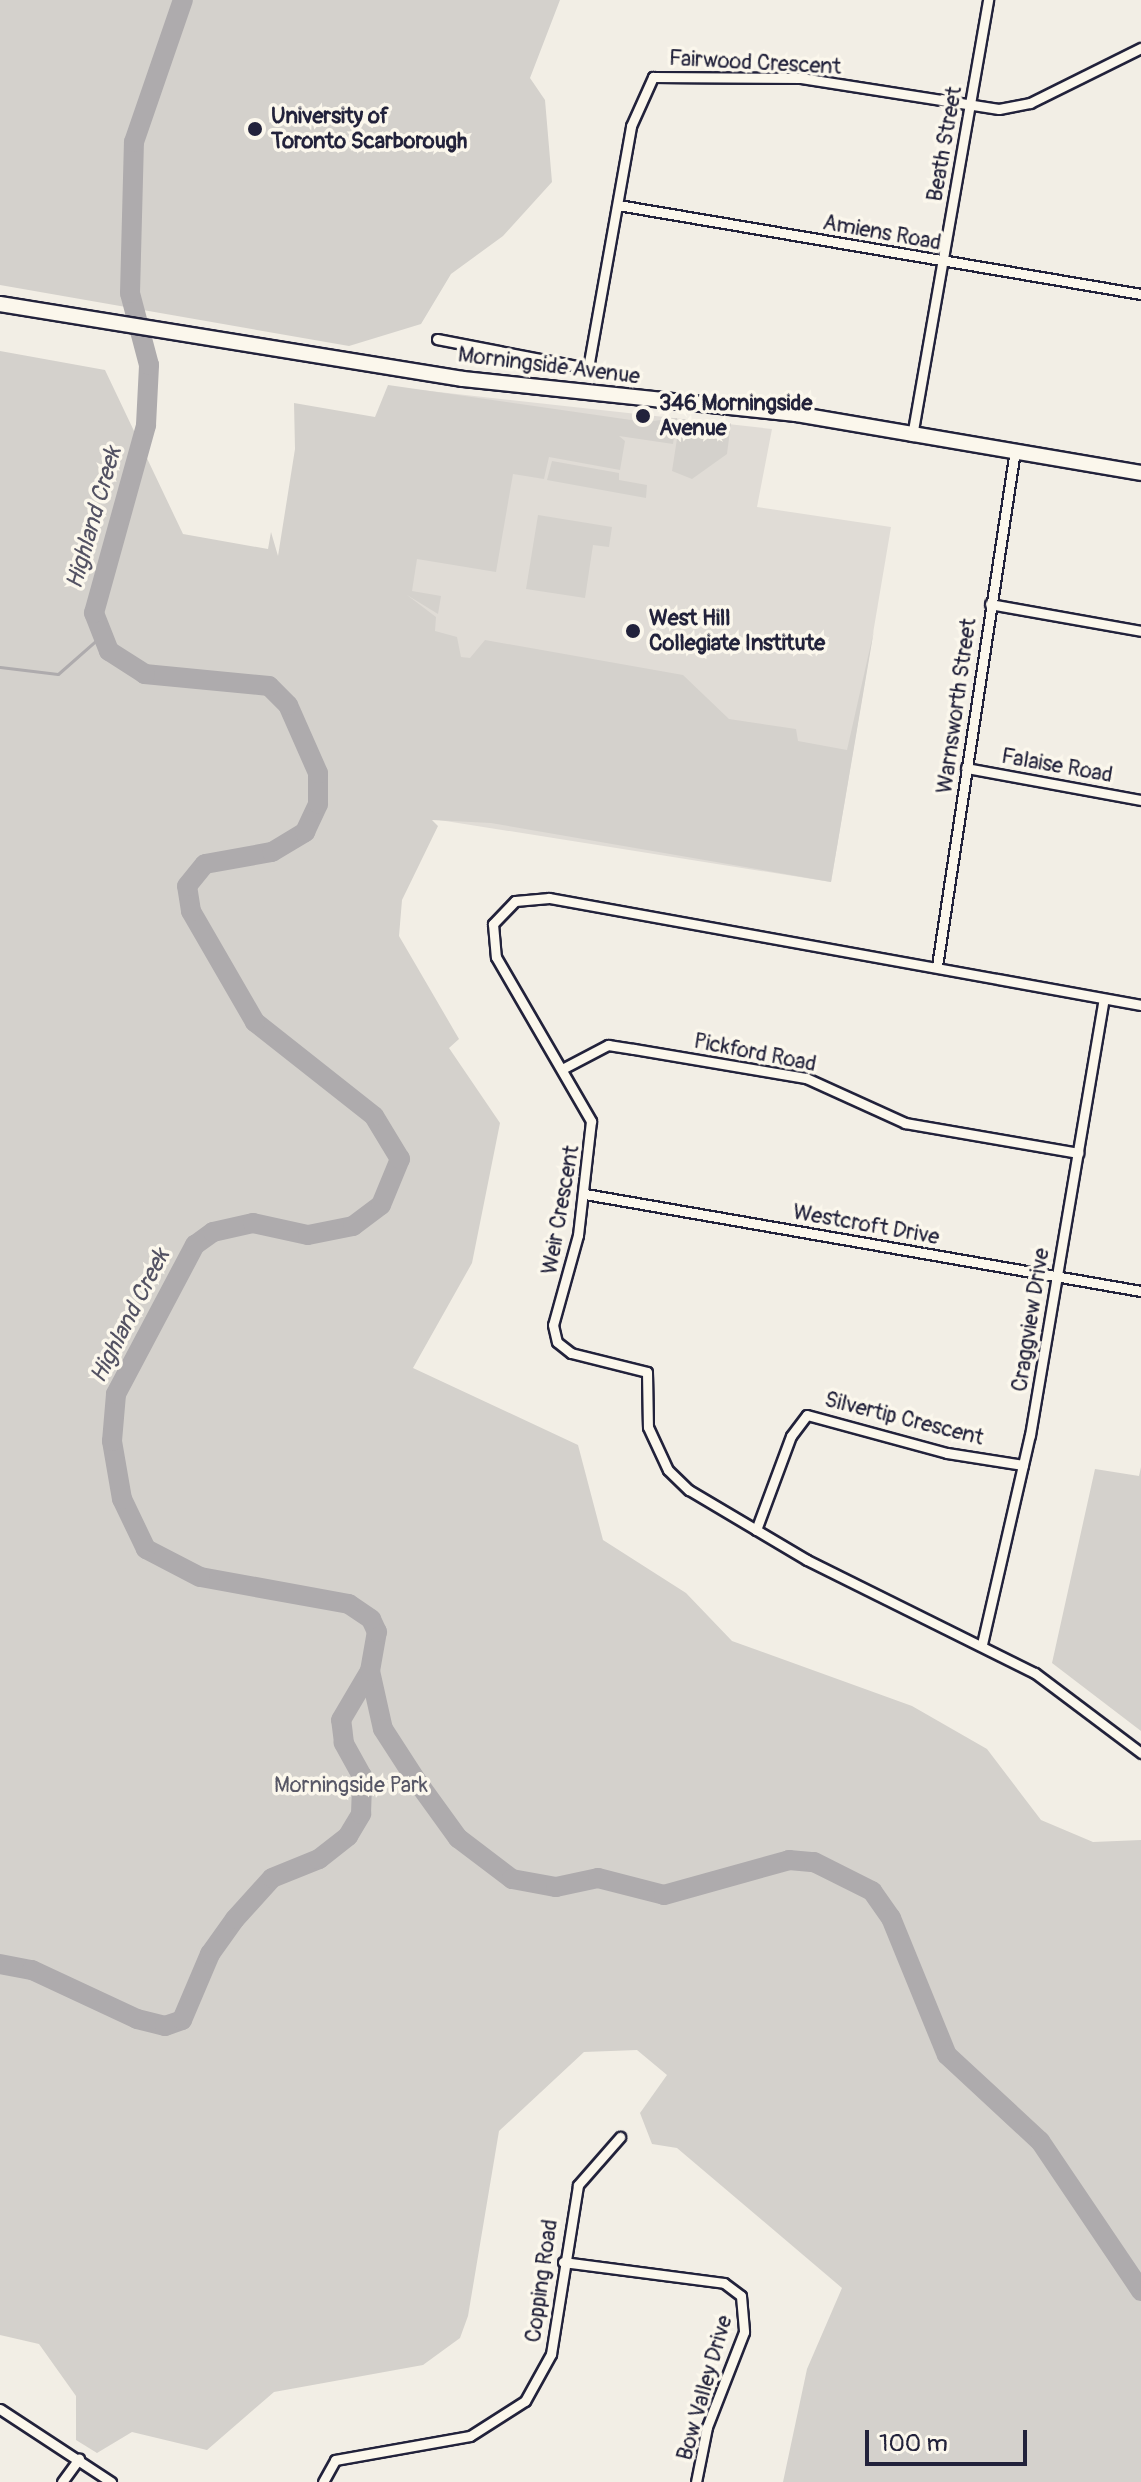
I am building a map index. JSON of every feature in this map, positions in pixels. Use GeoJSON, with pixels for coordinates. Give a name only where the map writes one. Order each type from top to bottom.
{"type":"FeatureCollection","features":[{"type":"Feature","properties":{"kind":"main road","name":"Morningside Avenue"},"geometry":{"type":"LineString","coordinates":[[0,304],[353,362],[796,414],[1141,473]]}},
{"type":"Feature","properties":{"kind":"street","name":"Beath Street"},"geometry":{"type":"LineString","coordinates":[[912,436],[988,0]]}},
{"type":"Feature","properties":{"kind":"street","name":"Fairwood Crescent"},"geometry":{"type":"LineString","coordinates":[[437,339],[588,368],[638,98],[653,77],[801,78],[970,108],[1030,103],[1141,48]]}},
{"type":"Feature","properties":{"kind":"street","name":"Amiens Road"},"geometry":{"type":"LineString","coordinates":[[618,205],[1141,294]]}},
{"type":"Feature","properties":{"kind":"street","name":"Warnsworth Street"},"geometry":{"type":"LineString","coordinates":[[937,966],[1015,450]]}},
{"type":"Feature","properties":{"kind":"street"},"geometry":{"type":"LineString","coordinates":[[990,604],[1141,631]]}},
{"type":"Feature","properties":{"kind":"street","name":"Falaise Road"},"geometry":{"type":"LineString","coordinates":[[966,768],[1141,800]]}},
{"type":"Feature","properties":{"kind":"street","name":"Weir Crescent"},"geometry":{"type":"LineString","coordinates":[[1141,1005],[549,898],[515,901],[493,924],[491,942],[591,1121],[585,1194],[553,1336],[571,1353],[647,1372],[648,1427],[668,1470],[756,1530],[1035,1673],[1141,1753]]}},
{"type":"Feature","properties":{"kind":"street","name":"Craggview Drive"},"geometry":{"type":"LineString","coordinates":[[982,1644],[1023,1465],[1104,999]]}},
{"type":"Feature","properties":{"kind":"street","name":"Pickford Road"},"geometry":{"type":"LineString","coordinates":[[564,1068],[608,1045],[634,1049],[806,1078],[905,1123],[1078,1153]]}},
{"type":"Feature","properties":{"kind":"street","name":"Westcroft Drive"},"geometry":{"type":"LineString","coordinates":[[585,1194],[1141,1291]]}},
{"type":"Feature","properties":{"kind":"street","name":"Silvertip Crescent"},"geometry":{"type":"LineString","coordinates":[[756,1530],[791,1436],[807,1415],[947,1453],[1023,1465]]}},
{"type":"Feature","properties":{"kind":"street","name":"Copping Road"},"geometry":{"type":"LineString","coordinates":[[323,2482],[335,2460],[461,2439],[514,2412],[537,2385],[551,2354],[563,2262],[578,2185],[620,2137]]}},
{"type":"Feature","properties":{"kind":"street","name":"Bow Valley Drive"},"geometry":{"type":"LineString","coordinates":[[563,2262],[724,2283],[741,2296],[744,2332],[707,2427],[696,2482]]}},
{"type":"Feature","properties":{"kind":"street"},"geometry":{"type":"LineString","coordinates":[[0,2409],[111,2482]]}},
{"type":"Feature","properties":{"kind":"street"},"geometry":{"type":"LineString","coordinates":[[62,2482],[79,2459]]}},
{"type":"Feature","properties":{"kind":"shaded area","name":"West Hill Collegiate Institute"},"geometry":{"type":"Polygon","coordinates":[[[403,388],[772,429],[757,507],[891,527],[831,882],[433,819],[399,683],[403,388]]]}},
{"type":"Feature","properties":{"kind":"green space","name":"University of Toronto Scarborough"},"geometry":{"type":"Polygon","coordinates":[[[0,0],[560,0],[530,78],[545,100],[552,182],[503,236],[451,274],[421,324],[349,346],[0,285],[0,0]]]}},
{"type":"Feature","properties":{"kind":"green space","name":"Morningside Park"},"geometry":{"type":"Polygon","coordinates":[[[0,351],[105,370],[183,534],[268,549],[271,532],[278,556],[295,449],[294,403],[375,417],[388,385],[645,422],[677,418],[673,444],[619,436],[625,441],[620,470],[549,457],[544,479],[513,474],[496,572],[417,559],[412,591],[441,596],[438,614],[407,595],[436,617],[435,631],[457,637],[461,657],[470,658],[485,640],[683,675],[729,719],[796,729],[798,741],[847,750],[874,630],[831,882],[491,823],[432,820],[438,826],[402,900],[399,936],[459,1039],[449,1048],[500,1123],[472,1263],[413,1368],[578,1445],[603,1540],[686,1593],[732,1641],[912,1706],[987,1749],[1041,1820],[1093,1842],[1141,1840],[1141,2482],[783,2482],[807,2369],[842,2288],[677,2148],[652,2144],[640,2113],[667,2075],[637,2050],[584,2052],[499,2131],[468,2316],[460,2338],[423,2365],[274,2392],[207,2450],[132,2432],[97,2453],[76,2440],[76,2396],[39,2344],[0,2335],[0,351]]]}},
{"type":"Feature","properties":{"kind":"green space"},"geometry":{"type":"Polygon","coordinates":[[[680,419],[731,423],[727,454],[692,479],[672,471],[680,419]]]}},
{"type":"Feature","properties":{"kind":"green space"},"geometry":{"type":"Polygon","coordinates":[[[552,461],[619,473],[619,480],[647,485],[646,498],[547,480],[552,461]]]}},
{"type":"Feature","properties":{"kind":"green space"},"geometry":{"type":"Polygon","coordinates":[[[538,515],[612,527],[609,547],[593,545],[585,598],[526,589],[538,515]]]}},
{"type":"Feature","properties":{"kind":"green space"},"geometry":{"type":"Polygon","coordinates":[[[1141,1467],[1141,1731],[1052,1663],[1095,1469],[1139,1476],[1141,1467]]]}},
{"type":"Feature","properties":{"kind":"waterway","name":"Highland Creek"},"geometry":{"type":"LineString","coordinates":[[0,1964],[32,1970],[137,2019],[165,2026],[182,2020],[210,1954],[235,1919],[272,1878],[319,1859],[348,1836],[361,1814],[362,1776],[344,1743],[341,1720],[370,1671],[377,1632],[371,1619],[349,1604],[200,1577],[146,1549],[122,1499],[112,1441],[116,1394],[195,1245],[213,1232],[253,1223],[308,1235],[353,1226],[381,1205],[400,1159],[374,1116],[255,1022],[191,911],[187,886],[205,864],[272,852],[305,832],[318,804],[318,773],[288,705],[269,686],[145,674],[109,651],[94,613],[146,425],[149,365],[130,293],[134,142],[183,0]]}},
{"type":"Feature","properties":{"kind":"waterway"},"geometry":{"type":"LineString","coordinates":[[0,667],[58,674],[99,638]]}},
{"type":"Feature","properties":{"kind":"waterway"},"geometry":{"type":"LineString","coordinates":[[370,1671],[383,1729],[416,1780],[458,1838],[512,1879],[556,1887],[598,1878],[664,1895],[789,1860],[814,1862],[872,1891],[891,1918],[947,2055],[1040,2141],[1141,2291]]}},
{"type":"Feature","properties":{"kind":"place","name":"University of Toronto Scarborough"},"geometry":{"type":"Point","coordinates":[255,129]}},
{"type":"Feature","properties":{"kind":"place","name":"346 Morningside Avenue"},"geometry":{"type":"Point","coordinates":[643,416]}},
{"type":"Feature","properties":{"kind":"place","name":"West Hill Collegiate Institute"},"geometry":{"type":"Point","coordinates":[633,631]}}]}
